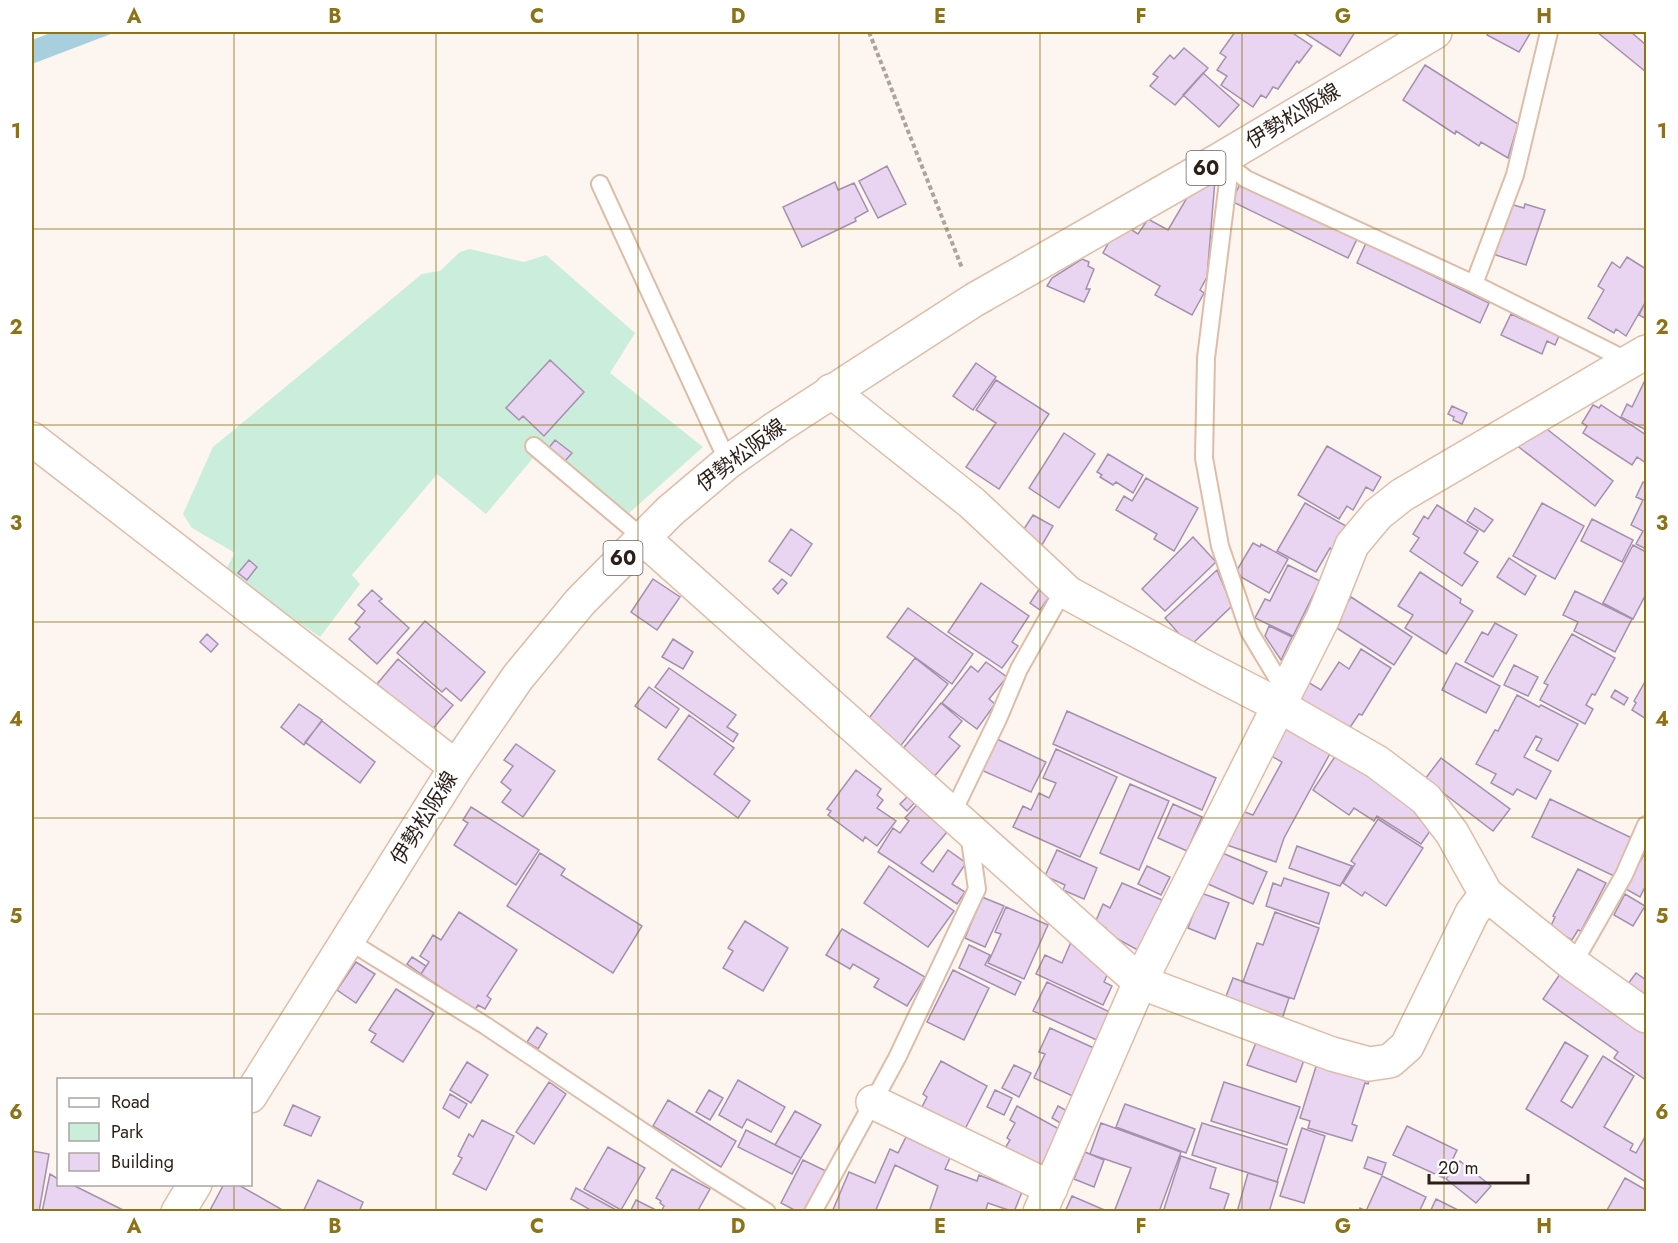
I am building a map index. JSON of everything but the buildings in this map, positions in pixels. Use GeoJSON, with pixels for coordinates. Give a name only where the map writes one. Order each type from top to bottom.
{"type":"FeatureCollection","features":[{"type":"Feature","properties":{"kind":"street","name":"伊勢松阪線"},"geometry":{"type":"LineString","coordinates":[[252,1093],[456,767],[518,677],[580,602],[642,538],[695,490],[728,462],[831,391],[974,300],[1226,163],[1435,32]]}},
{"type":"Feature","properties":{"kind":"street"},"geometry":{"type":"LineString","coordinates":[[873,1102],[1046,1200],[1140,982],[1323,618],[1352,545],[1377,514],[1402,495],[1641,361]]}},
{"type":"Feature","properties":{"kind":"street"},"geometry":{"type":"LineString","coordinates":[[831,391],[972,503],[1064,589],[1208,669],[1282,698],[1377,762],[1426,799],[1452,833],[1486,894],[1573,963],[1647,1016]]}},
{"type":"Feature","properties":{"kind":"street"},"geometry":{"type":"LineString","coordinates":[[32,439],[456,767]]}},
{"type":"Feature","properties":{"kind":"street"},"geometry":{"type":"LineString","coordinates":[[642,538],[1140,982],[1332,1054],[1369,1064],[1390,1061],[1407,1046],[1472,913],[1486,894]]}},
{"type":"Feature","properties":{"kind":"street"},"geometry":{"type":"LineString","coordinates":[[178,1212],[194,1186]]}},
{"type":"Feature","properties":{"kind":"lane"},"geometry":{"type":"LineString","coordinates":[[1474,284],[1515,175],[1548,32]]}},
{"type":"Feature","properties":{"kind":"lane"},"geometry":{"type":"LineString","coordinates":[[1226,163],[1246,179],[1641,361]]}},
{"type":"Feature","properties":{"kind":"lane"},"geometry":{"type":"LineString","coordinates":[[1226,163],[1206,358],[1204,458],[1220,546],[1249,631],[1282,698]]}},
{"type":"Feature","properties":{"kind":"lane"},"geometry":{"type":"LineString","coordinates":[[600,184],[728,462]]}},
{"type":"Feature","properties":{"kind":"lane"},"geometry":{"type":"LineString","coordinates":[[534,447],[642,538]]}},
{"type":"Feature","properties":{"kind":"lane"},"geometry":{"type":"LineString","coordinates":[[813,1212],[897,1058],[977,889],[960,822],[1019,669],[1064,589]]}},
{"type":"Feature","properties":{"kind":"lane"},"geometry":{"type":"LineString","coordinates":[[1573,963],[1624,875],[1647,825]]}},
{"type":"Feature","properties":{"kind":"lane"},"geometry":{"type":"LineString","coordinates":[[347,940],[486,1026],[706,1174],[767,1212]]}},
{"type":"Feature","properties":{"kind":"path"},"geometry":{"type":"LineString","coordinates":[[869,32],[974,300]]}},
{"type":"Feature","properties":{"kind":"green space"},"geometry":{"type":"Polygon","coordinates":[[[470,249],[524,262],[546,255],[635,333],[610,373],[703,447],[619,522],[533,458],[486,514],[437,474],[352,575],[360,584],[320,637],[225,571],[235,553],[192,528],[183,514],[213,447],[422,274],[440,271],[460,252],[470,249]]]}},
{"type":"Feature","properties":{"kind":"water"},"geometry":{"type":"Polygon","coordinates":[[[53,32],[116,32],[32,64],[32,40],[53,32]]]}}]}
